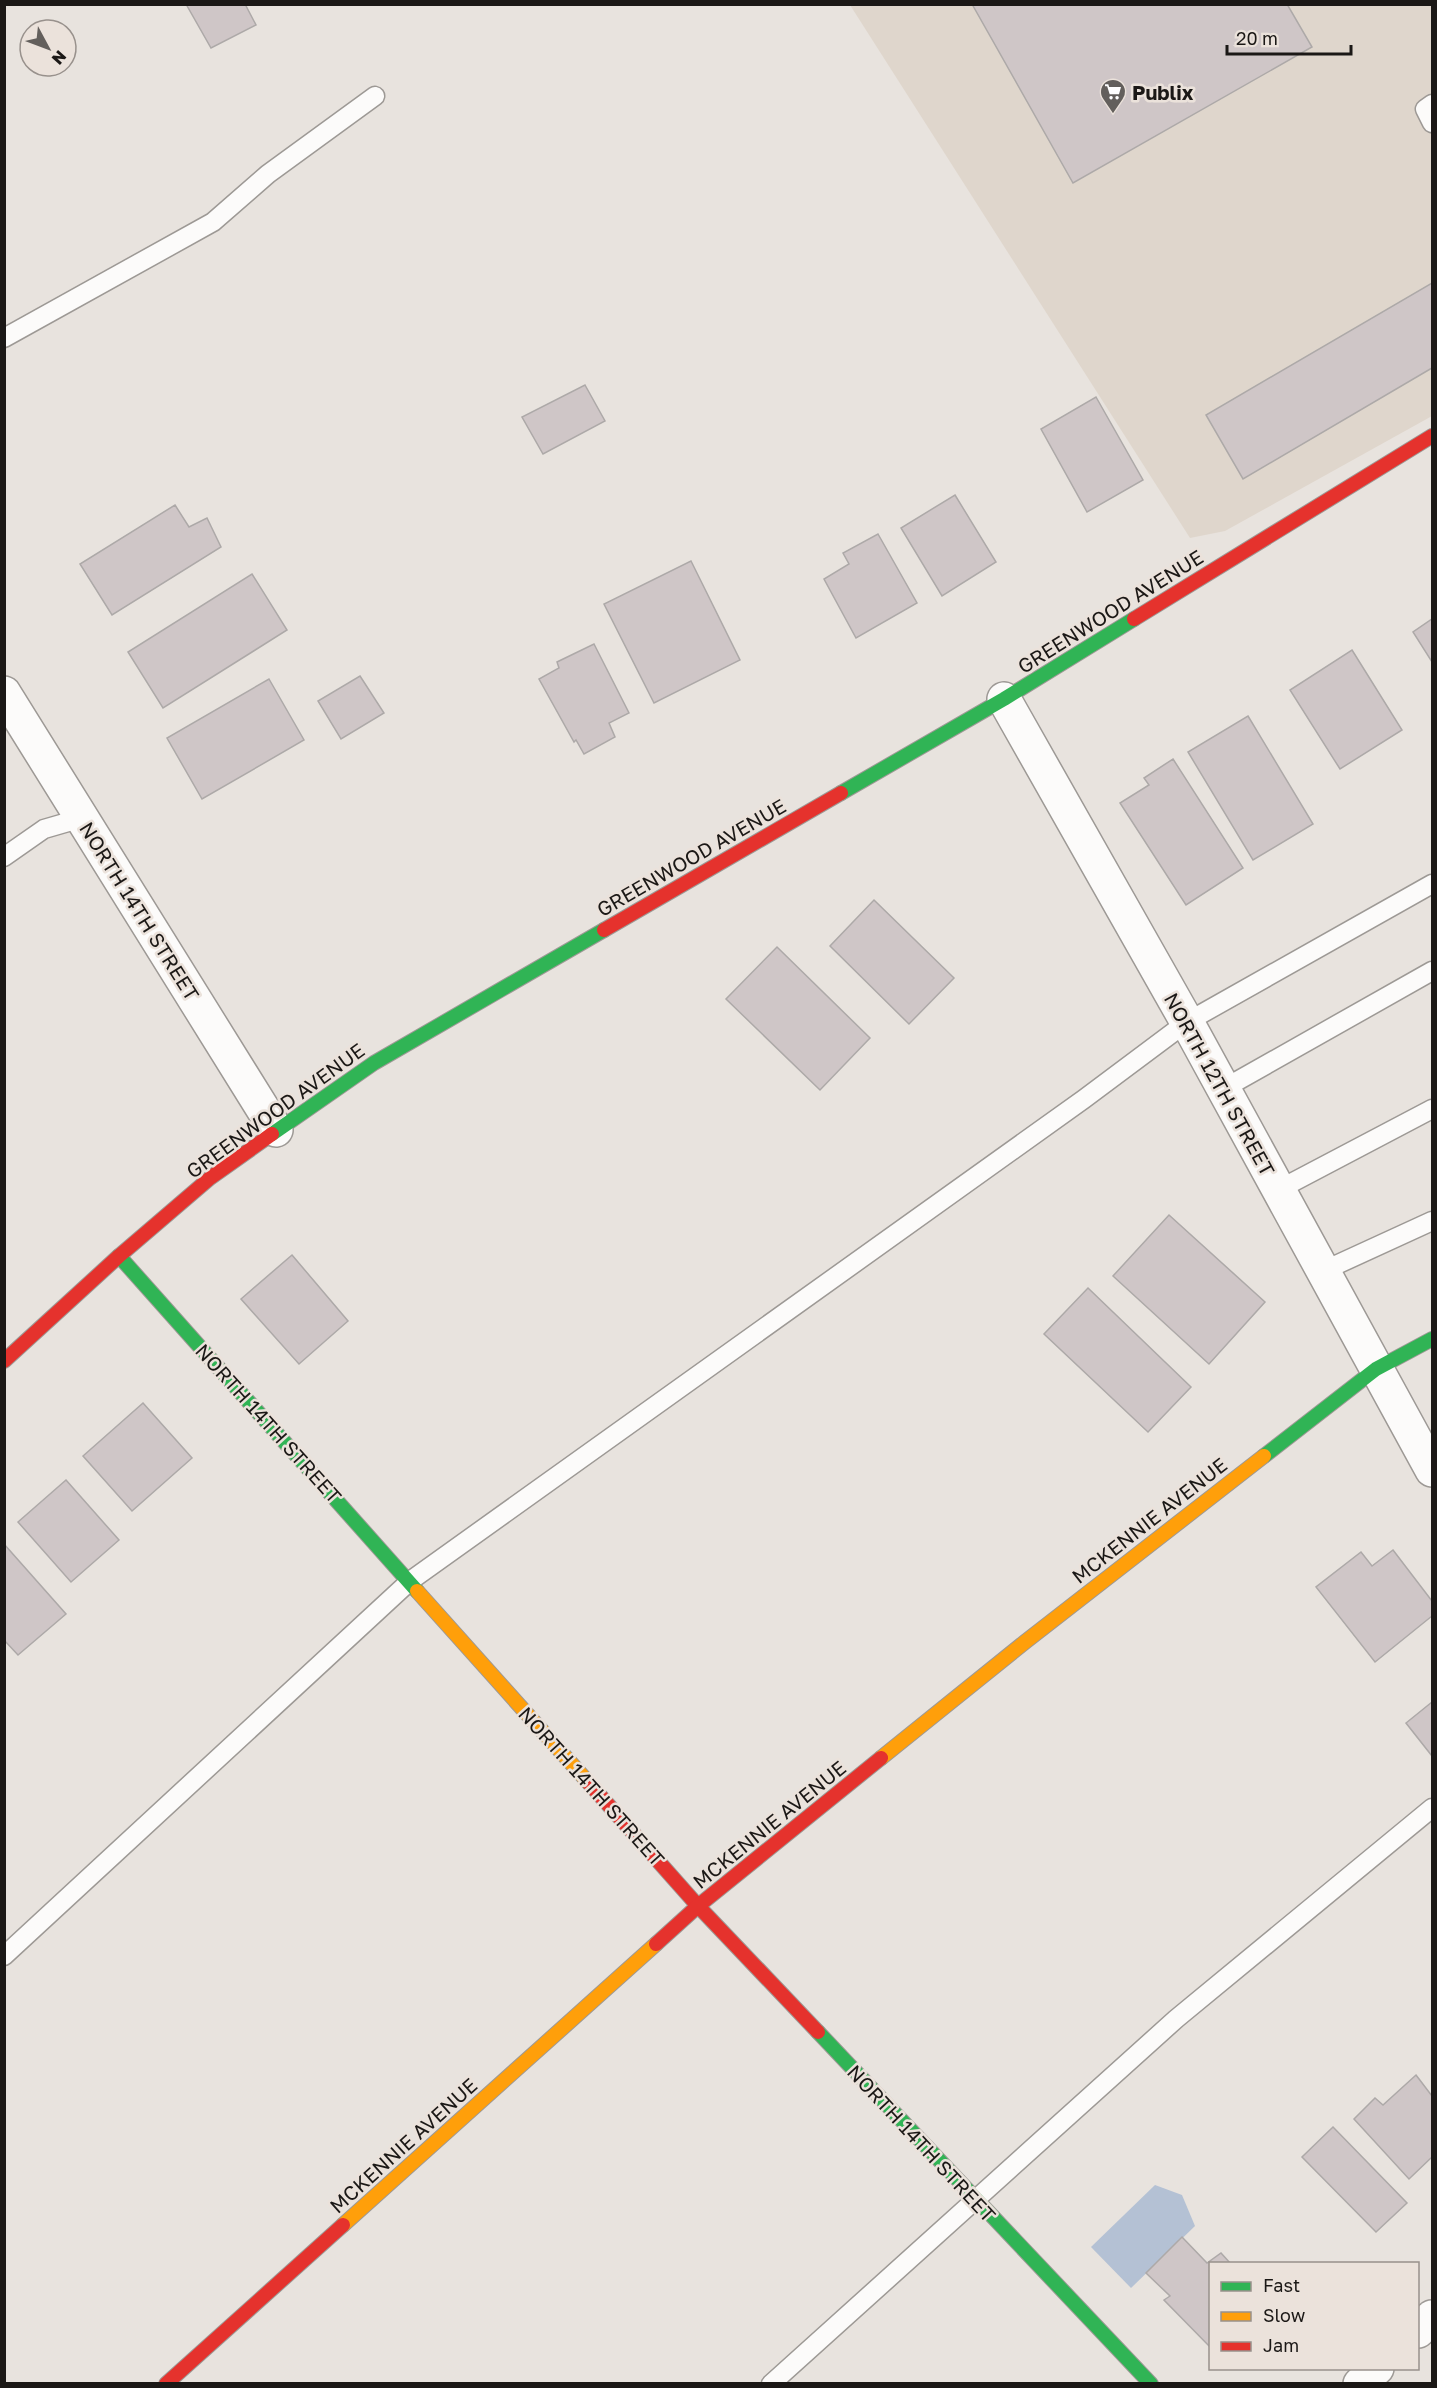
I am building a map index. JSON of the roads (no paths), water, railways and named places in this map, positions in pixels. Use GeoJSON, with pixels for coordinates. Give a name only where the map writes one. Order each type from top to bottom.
{"type":"FeatureCollection","features":[{"type":"Feature","properties":{"kind":"street","name":"GREENWOOD AVENUE"},"geometry":{"type":"LineString","coordinates":[[4,1361],[119,1256],[210,1178],[374,1063],[1004,699],[1432,436]]}},
{"type":"Feature","properties":{"kind":"street","name":"NORTH 14TH STREET"},"geometry":{"type":"LineString","coordinates":[[4,693],[276,1130]]}},
{"type":"Feature","properties":{"kind":"street","name":"NORTH 12TH STREET"},"geometry":{"type":"LineString","coordinates":[[1004,699],[1186,1022],[1432,1470]]}},
{"type":"Feature","properties":{"kind":"street","name":"NORTH 14TH STREET"},"geometry":{"type":"LineString","coordinates":[[119,1256],[698,1906],[1151,2384]]}},
{"type":"Feature","properties":{"kind":"street","name":"MCKENNIE AVENUE"},"geometry":{"type":"LineString","coordinates":[[166,2384],[698,1906],[1025,1642],[1376,1369],[1432,1339]]}},
{"type":"Feature","properties":{"kind":"street"},"geometry":{"type":"LineString","coordinates":[[1419,2330],[1432,2317]]}},
{"type":"Feature","properties":{"kind":"street"},"geometry":{"type":"LineString","coordinates":[[1360,2384],[1375,2370]]}},
{"type":"Feature","properties":{"kind":"lane"},"geometry":{"type":"LineString","coordinates":[[4,338],[213,222],[268,174],[375,96]]}},
{"type":"Feature","properties":{"kind":"lane"},"geometry":{"type":"LineString","coordinates":[[1432,104],[1425,109],[1432,123]]}},
{"type":"Feature","properties":{"kind":"lane"},"geometry":{"type":"LineString","coordinates":[[4,857],[44,828],[82,818]]}},
{"type":"Feature","properties":{"kind":"lane"},"geometry":{"type":"LineString","coordinates":[[4,1956],[410,1581],[1084,1099],[1186,1022],[1432,884]]}},
{"type":"Feature","properties":{"kind":"lane"},"geometry":{"type":"LineString","coordinates":[[1223,1089],[1432,971]]}},
{"type":"Feature","properties":{"kind":"lane"},"geometry":{"type":"LineString","coordinates":[[1278,1190],[1432,1109]]}},
{"type":"Feature","properties":{"kind":"lane"},"geometry":{"type":"LineString","coordinates":[[1323,1271],[1432,1221]]}},
{"type":"Feature","properties":{"kind":"lane"},"geometry":{"type":"LineString","coordinates":[[771,2384],[1176,2019],[1432,1808]]}},
{"type":"Feature","properties":{"kind":"water"},"geometry":{"type":"Polygon","coordinates":[[[1155,2185],[1182,2195],[1195,2226],[1131,2288],[1091,2247],[1155,2185]]]}},
{"type":"Feature","properties":{"kind":"place","name":"Publix"},"geometry":{"type":"Point","coordinates":[1113,115]}}]}
